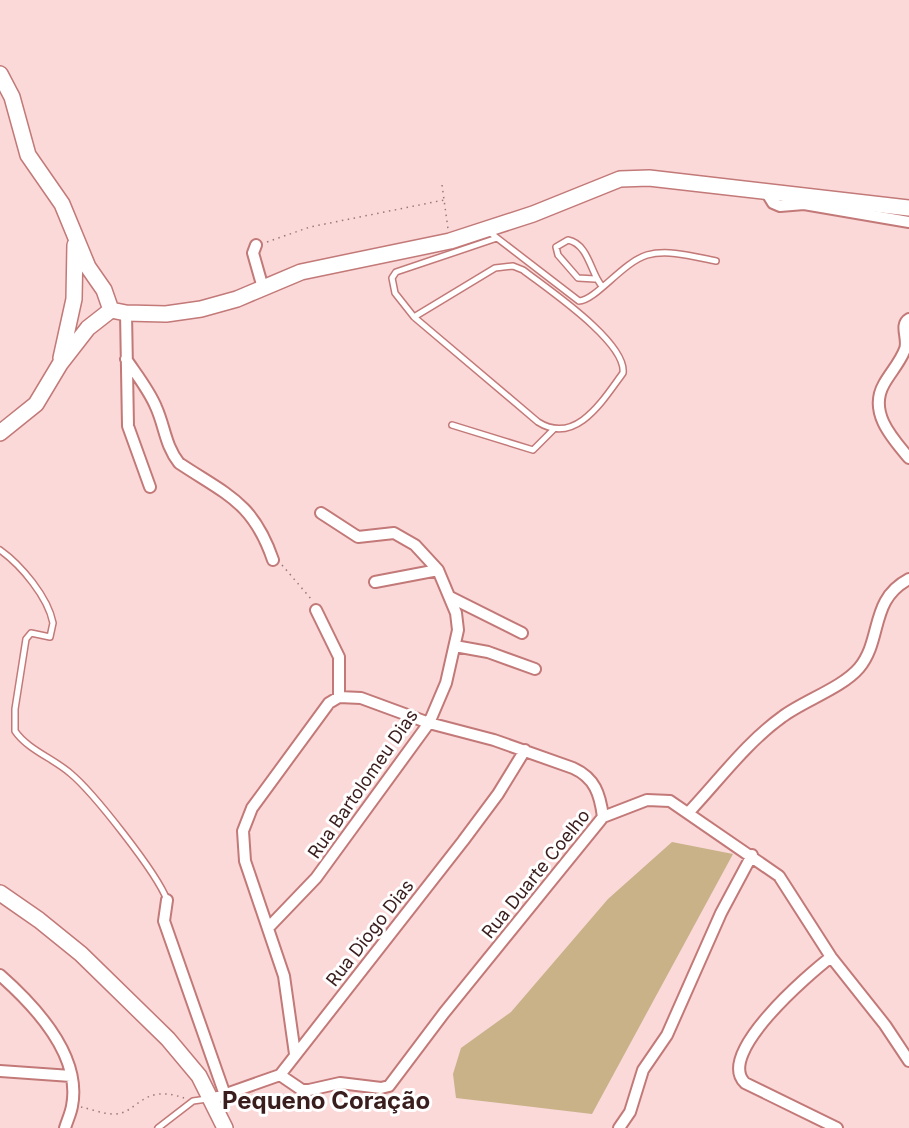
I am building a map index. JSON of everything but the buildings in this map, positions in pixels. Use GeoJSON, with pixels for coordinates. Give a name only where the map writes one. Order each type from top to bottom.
{"type":"FeatureCollection","features":[{"type":"Feature","properties":{"kind":"street"},"geometry":{"type":"LineString","coordinates":[[0,74],[12,97],[28,155],[62,204],[74,237],[97,281],[119,311],[126,359],[130,435],[150,487]]}},
{"type":"Feature","properties":{"kind":"street"},"geometry":{"type":"LineString","coordinates":[[0,433],[36,404],[60,364],[88,328],[119,311],[166,314],[201,309],[263,288],[301,272],[492,234],[533,214],[620,179],[650,178],[909,208]]}},
{"type":"Feature","properties":{"kind":"street"},"geometry":{"type":"LineString","coordinates":[[765,190],[773,203],[780,206],[804,204],[909,222]]}},
{"type":"Feature","properties":{"kind":"street"},"geometry":{"type":"LineString","coordinates":[[60,364],[70,322],[76,278],[74,237]]}},
{"type":"Feature","properties":{"kind":"street"},"geometry":{"type":"LineString","coordinates":[[256,245],[253,253],[263,288]]}},
{"type":"Feature","properties":{"kind":"street"},"geometry":{"type":"LineString","coordinates":[[76,278],[90,277],[97,281]]}},
{"type":"Feature","properties":{"kind":"street"},"geometry":{"type":"LineString","coordinates":[[909,319],[904,327],[906,346],[882,387],[878,404],[885,426],[909,458]]}},
{"type":"Feature","properties":{"kind":"street"},"geometry":{"type":"LineString","coordinates":[[70,322],[88,328]]}},
{"type":"Feature","properties":{"kind":"street"},"geometry":{"type":"LineString","coordinates":[[126,359],[157,408],[166,443],[172,454],[179,463],[221,490],[250,513],[266,539],[273,560]]}},
{"type":"Feature","properties":{"kind":"street","name":"Rua Bartolomeu Dias"},"geometry":{"type":"LineString","coordinates":[[269,927],[316,878],[429,723],[446,683],[455,646],[456,613],[438,570],[428,558],[405,538],[394,533],[358,537],[321,513]]}},
{"type":"Feature","properties":{"kind":"street"},"geometry":{"type":"LineString","coordinates":[[375,582],[438,570]]}},
{"type":"Feature","properties":{"kind":"street"},"geometry":{"type":"LineString","coordinates":[[689,812],[780,717],[858,669],[869,651],[881,608],[890,593],[909,579]]}},
{"type":"Feature","properties":{"kind":"street"},"geometry":{"type":"LineString","coordinates":[[450,597],[483,610],[522,633]]}},
{"type":"Feature","properties":{"kind":"street"},"geometry":{"type":"LineString","coordinates":[[316,610],[339,657],[339,697]]}},
{"type":"Feature","properties":{"kind":"street"},"geometry":{"type":"LineString","coordinates":[[455,646],[497,655],[535,669]]}},
{"type":"Feature","properties":{"kind":"street"},"geometry":{"type":"LineString","coordinates":[[296,1054],[284,976],[245,861],[242,845],[246,818],[323,711],[339,697],[361,698],[429,723],[525,750],[584,773],[597,789],[603,817]]}},
{"type":"Feature","properties":{"kind":"street","name":"Rua Diogo Dias"},"geometry":{"type":"LineString","coordinates":[[280,1075],[369,964],[470,831],[525,750]]}},
{"type":"Feature","properties":{"kind":"street","name":"Rua Duarte Coelho"},"geometry":{"type":"LineString","coordinates":[[280,1075],[302,1090],[340,1083],[381,1088],[389,1086],[444,1013],[603,817],[628,806],[661,798],[689,812],[752,855],[788,886],[831,957],[885,1025],[909,1061]]}},
{"type":"Feature","properties":{"kind":"street"},"geometry":{"type":"LineString","coordinates":[[620,1128],[630,1112],[643,1070],[667,1035],[722,913],[752,855]]}},
{"type":"Feature","properties":{"kind":"street"},"geometry":{"type":"LineString","coordinates":[[0,893],[39,920],[133,1003],[188,1061],[218,1097]]}},
{"type":"Feature","properties":{"kind":"street"},"geometry":{"type":"LineString","coordinates":[[167,900],[164,921],[218,1097],[225,1128]]}},
{"type":"Feature","properties":{"kind":"street"},"geometry":{"type":"LineString","coordinates":[[831,957],[797,984],[774,1008],[746,1049],[739,1070],[740,1077],[746,1083],[837,1128]]}},
{"type":"Feature","properties":{"kind":"street"},"geometry":{"type":"LineString","coordinates":[[0,975],[39,1015],[60,1045],[71,1076],[73,1105],[65,1128]]}},
{"type":"Feature","properties":{"kind":"street"},"geometry":{"type":"LineString","coordinates":[[0,1071],[71,1076]]}},
{"type":"Feature","properties":{"kind":"street"},"geometry":{"type":"LineString","coordinates":[[218,1097],[280,1075]]}},
{"type":"Feature","properties":{"kind":"lane"},"geometry":{"type":"LineString","coordinates":[[414,317],[495,268],[513,266],[523,270],[581,313],[617,353],[623,364],[623,373],[586,418],[567,429],[553,430],[538,422],[414,317],[392,287],[392,278],[396,272],[492,234],[579,301],[585,301],[632,261],[646,255],[666,253],[716,261]]}},
{"type":"Feature","properties":{"kind":"lane"},"geometry":{"type":"LineString","coordinates":[[595,279],[578,278],[558,255],[556,247],[568,240],[575,242],[593,264],[595,279],[602,286]]}},
{"type":"Feature","properties":{"kind":"lane"},"geometry":{"type":"LineString","coordinates":[[452,425],[533,450],[553,430]]}},
{"type":"Feature","properties":{"kind":"lane"},"geometry":{"type":"LineString","coordinates":[[0,550],[12,559],[32,584],[49,611],[53,623],[50,637],[31,633],[26,639],[20,662],[14,719],[15,731],[69,772],[90,793],[155,876],[167,900]]}},
{"type":"Feature","properties":{"kind":"lane"},"geometry":{"type":"LineString","coordinates":[[158,1128],[193,1101],[218,1097]]}},
{"type":"Feature","properties":{"kind":"path"},"geometry":{"type":"LineString","coordinates":[[442,185],[450,241]]}},
{"type":"Feature","properties":{"kind":"path"},"geometry":{"type":"LineString","coordinates":[[256,245],[310,227],[444,200]]}},
{"type":"Feature","properties":{"kind":"path"},"geometry":{"type":"LineString","coordinates":[[273,560],[303,587],[316,610]]}},
{"type":"Feature","properties":{"kind":"path"},"geometry":{"type":"LineString","coordinates":[[73,1105],[116,1114],[156,1093],[171,1094],[193,1101]]}},
{"type":"Feature","properties":{"kind":"shaded area"},"geometry":{"type":"Polygon","coordinates":[[[672,842],[733,854],[592,1114],[456,1098],[453,1074],[461,1048],[511,1012],[608,899],[672,842]]]}},
{"type":"Feature","properties":{"kind":"district","name":"Pequeno Coração"},"geometry":{"type":"Point","coordinates":[326,1101]}}]}
